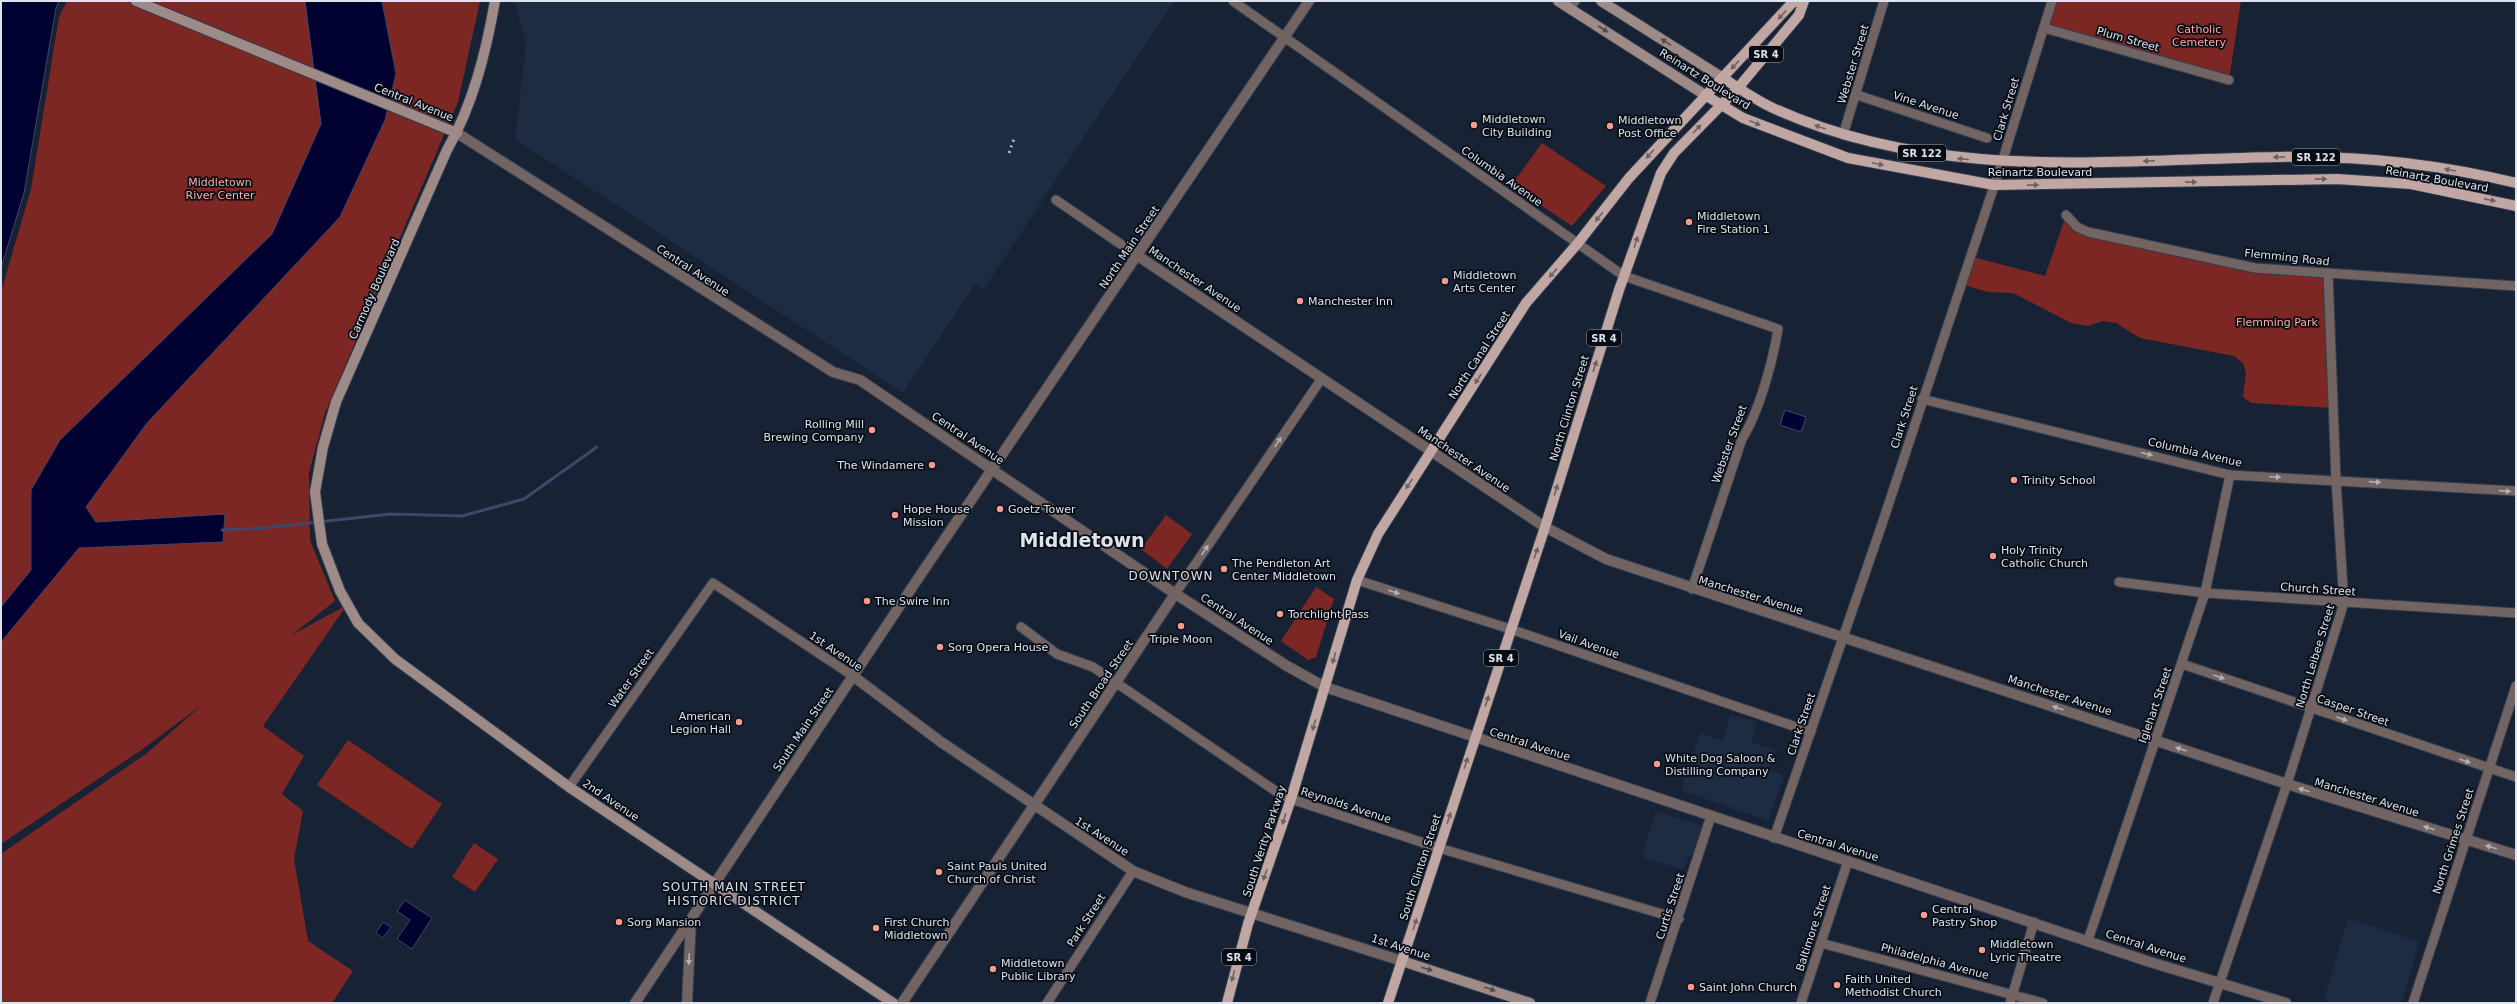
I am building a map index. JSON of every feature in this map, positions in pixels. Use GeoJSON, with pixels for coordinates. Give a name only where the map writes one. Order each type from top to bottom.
{"type":"FeatureCollection","features":[{"type":"Feature","properties":{"kind":"main road","name":"Central Avenue"},"geometry":{"type":"LineString","coordinates":[[136,1],[457,133]]}},
{"type":"Feature","properties":{"kind":"main road","name":"Carmody Boulevard"},"geometry":{"type":"LineString","coordinates":[[340,591],[322,544],[315,492],[323,447],[336,402],[447,150],[457,133],[480,66],[495,1]]}},
{"type":"Feature","properties":{"kind":"main road","name":"Reinartz Boulevard"},"geometry":{"type":"LineString","coordinates":[[1558,1],[1573,5],[1705,95],[1742,118],[1848,158],[1994,185],[2338,179],[2411,184],[2516,206]]}},
{"type":"Feature","properties":{"kind":"main road","name":"Reinartz Boulevard"},"geometry":{"type":"LineString","coordinates":[[1601,1],[1738,88],[1774,109],[1843,134],[1949,158],[2002,162],[2128,162],[2279,157],[2346,158],[2431,166],[2516,183]]}},
{"type":"Feature","properties":{"kind":"main road","name":"SR 4"},"geometry":{"type":"LineString","coordinates":[[1723,78],[1792,4],[1798,1]]}},
{"type":"Feature","properties":{"kind":"main road","name":"SR 4"},"geometry":{"type":"LineString","coordinates":[[1720,104],[1738,88],[1799,15],[1804,1]]}},
{"type":"Feature","properties":{"kind":"main road","name":"North Canal Street"},"geometry":{"type":"LineString","coordinates":[[1325,687],[1357,580],[1378,534],[1526,304],[1578,243],[1629,178],[1705,95],[1723,78]]}},
{"type":"Feature","properties":{"kind":"main road","name":"North Clinton Street"},"geometry":{"type":"LineString","coordinates":[[1474,738],[1545,527],[1624,276],[1664,166],[1720,104]]}},
{"type":"Feature","properties":{"kind":"main road","name":"2nd Avenue"},"geometry":{"type":"LineString","coordinates":[[340,591],[358,623],[395,659],[569,787],[893,1003]]}},
{"type":"Feature","properties":{"kind":"main road","name":"South Verity Parkway"},"geometry":{"type":"LineString","coordinates":[[1227,1003],[1253,912],[1291,799],[1325,687]]}},
{"type":"Feature","properties":{"kind":"main road","name":"South Clinton Street"},"geometry":{"type":"LineString","coordinates":[[1388,1003],[1440,848],[1474,738]]}},
{"type":"Feature","properties":{"kind":"main road","name":"1st Avenue"},"geometry":{"type":"LineString","coordinates":[[1402,960],[1530,1003]]}},
{"type":"Feature","properties":{"kind":"street","name":"Columbia Avenue"},"geometry":{"type":"LineString","coordinates":[[1234,1],[1624,276],[1778,329]]}},
{"type":"Feature","properties":{"kind":"street","name":"North Main Street"},"geometry":{"type":"LineString","coordinates":[[993,469],[1309,1]]}},
{"type":"Feature","properties":{"kind":"street","name":"Webster Street"},"geometry":{"type":"LineString","coordinates":[[1843,134],[1857,95],[1884,1]]}},
{"type":"Feature","properties":{"kind":"street","name":"Clark Street"},"geometry":{"type":"LineString","coordinates":[[1774,838],[2002,162],[2052,1]]}},
{"type":"Feature","properties":{"kind":"street","name":"Plum Street"},"geometry":{"type":"LineString","coordinates":[[2044,28],[2229,80]]}},
{"type":"Feature","properties":{"kind":"street","name":"Vine Avenue"},"geometry":{"type":"LineString","coordinates":[[1857,95],[1987,138]]}},
{"type":"Feature","properties":{"kind":"street","name":"Central Avenue"},"geometry":{"type":"LineString","coordinates":[[457,133],[833,372],[860,380],[1175,594],[1287,666],[1325,687],[1774,838],[2220,983],[2286,1003]]}},
{"type":"Feature","properties":{"kind":"street","name":"Manchester Avenue"},"geometry":{"type":"LineString","coordinates":[[1056,200],[1545,527],[1606,559],[1692,589],[1843,636],[2287,784],[2516,855]]}},
{"type":"Feature","properties":{"kind":"street","name":"Flemming Road"},"geometry":{"type":"LineString","coordinates":[[2066,214],[2077,227],[2088,232],[2255,268],[2516,286]]}},
{"type":"Feature","properties":{"kind":"street","name":"North Leibee Street"},"geometry":{"type":"LineString","coordinates":[[2213,1003],[2287,784],[2344,604],[2336,480],[2328,273]]}},
{"type":"Feature","properties":{"kind":"street","name":"Webster Street"},"geometry":{"type":"LineString","coordinates":[[1692,589],[1742,439],[1750,426],[1776,346],[1778,329]]}},
{"type":"Feature","properties":{"kind":"street","name":"South Broad Street"},"geometry":{"type":"LineString","coordinates":[[902,1003],[1175,594],[1322,378]]}},
{"type":"Feature","properties":{"kind":"street","name":"Columbia Avenue"},"geometry":{"type":"LineString","coordinates":[[1922,398],[2230,475],[2516,491]]}},
{"type":"Feature","properties":{"kind":"street","name":"South Main Street"},"geometry":{"type":"LineString","coordinates":[[635,1003],[993,469]]}},
{"type":"Feature","properties":{"kind":"street","name":"Iglehart Street"},"geometry":{"type":"LineString","coordinates":[[2088,940],[2205,593],[2230,475]]}},
{"type":"Feature","properties":{"kind":"street","name":"Vail Avenue"},"geometry":{"type":"LineString","coordinates":[[1357,580],[1510,629],[1811,732]]}},
{"type":"Feature","properties":{"kind":"street","name":"Church Street"},"geometry":{"type":"LineString","coordinates":[[2118,582],[2205,593],[2344,604],[2438,607],[2516,613]]}},
{"type":"Feature","properties":{"kind":"street","name":"1st Avenue"},"geometry":{"type":"LineString","coordinates":[[713,583],[853,676],[942,742],[1133,871],[1186,892],[1402,960]]}},
{"type":"Feature","properties":{"kind":"street","name":"Water Street"},"geometry":{"type":"LineString","coordinates":[[569,787],[713,583]]}},
{"type":"Feature","properties":{"kind":"street","name":"Reynolds Avenue"},"geometry":{"type":"LineString","coordinates":[[1021,627],[1057,654],[1090,665],[1277,792],[1291,799],[1440,848],[1679,919]]}},
{"type":"Feature","properties":{"kind":"street","name":"Casper Street"},"geometry":{"type":"LineString","coordinates":[[2182,664],[2488,769],[2516,777]]}},
{"type":"Feature","properties":{"kind":"street","name":"North Grimes Street"},"geometry":{"type":"LineString","coordinates":[[2413,1003],[2516,686]]}},
{"type":"Feature","properties":{"kind":"street","name":"Curtis Street"},"geometry":{"type":"LineString","coordinates":[[1650,1003],[1679,919],[1711,816]]}},
{"type":"Feature","properties":{"kind":"street","name":"Baltimore Street"},"geometry":{"type":"LineString","coordinates":[[1801,1003],[1848,861]]}},
{"type":"Feature","properties":{"kind":"street","name":"Park Street"},"geometry":{"type":"LineString","coordinates":[[1047,1003],[1133,871]]}},
{"type":"Feature","properties":{"kind":"street"},"geometry":{"type":"LineString","coordinates":[[687,1003],[691,920]]}},
{"type":"Feature","properties":{"kind":"street"},"geometry":{"type":"LineString","coordinates":[[2011,999],[2034,922]]}},
{"type":"Feature","properties":{"kind":"street","name":"Philadelphia Avenue"},"geometry":{"type":"LineString","coordinates":[[1821,942],[2011,999],[2043,1003]]}},
{"type":"Feature","properties":{"kind":"shaded area"},"geometry":{"type":"Polygon","coordinates":[[[1,1],[59,1],[56,8],[24,193],[1,268],[1,1]]]}},
{"type":"Feature","properties":{"kind":"shaded area"},"geometry":{"type":"Polygon","coordinates":[[[305,1],[382,1],[396,74],[385,120],[340,217],[147,423],[86,507],[96,522],[225,514],[223,542],[79,548],[1,642],[1,607],[31,570],[31,490],[60,440],[272,234],[321,124],[305,1]]]}},
{"type":"Feature","properties":{"kind":"shaded area"},"geometry":{"type":"Polygon","coordinates":[[[515,1],[1174,1],[984,289],[975,284],[903,393],[515,139],[526,44],[515,1]]]}},
{"type":"Feature","properties":{"kind":"shaded area"},"geometry":{"type":"Polygon","coordinates":[[[1785,410],[1806,417],[1801,432],[1780,425],[1785,410]]]}},
{"type":"Feature","properties":{"kind":"shaded area"},"geometry":{"type":"Polygon","coordinates":[[[1730,715],[1757,722],[1751,742],[1776,750],[1768,770],[1784,776],[1768,821],[1681,790],[1700,733],[1723,741],[1730,715]]]}},
{"type":"Feature","properties":{"kind":"shaded area"},"geometry":{"type":"Polygon","coordinates":[[[1656,811],[1703,826],[1695,854],[1689,856],[1684,870],[1644,858],[1643,851],[1656,811]]]}},
{"type":"Feature","properties":{"kind":"shaded area"},"geometry":{"type":"Polygon","coordinates":[[[405,900],[432,918],[412,949],[397,939],[410,920],[397,911],[405,900]]]}},
{"type":"Feature","properties":{"kind":"shaded area"},"geometry":{"type":"Polygon","coordinates":[[[2348,918],[2419,942],[2403,999],[2399,1003],[2338,1003],[2329,1001],[2325,996],[2348,918]]]}},
{"type":"Feature","properties":{"kind":"shaded area"},"geometry":{"type":"Polygon","coordinates":[[[383,922],[391,927],[383,938],[376,933],[383,922]]]}},
{"type":"Feature","properties":{"kind":"green space","name":"Middletown River Center"},"geometry":{"type":"Polygon","coordinates":[[[67,1],[480,1],[458,102],[325,413],[309,473],[310,540],[335,601],[292,635],[347,605],[263,726],[304,756],[282,794],[303,811],[294,859],[308,941],[353,971],[332,1003],[1,1003],[1,854],[147,753],[202,705],[140,751],[1,844],[1,292],[31,189],[59,17],[67,1]]]}},
{"type":"Feature","properties":{"kind":"green space","name":"Catholic Cemetery"},"geometry":{"type":"Polygon","coordinates":[[[2052,1],[2241,1],[2229,80],[2044,28],[2052,1]]]}},
{"type":"Feature","properties":{"kind":"green space"},"geometry":{"type":"Polygon","coordinates":[[[1542,143],[1606,186],[1572,226],[1515,188],[1515,180],[1542,143]]]}},
{"type":"Feature","properties":{"kind":"green space","name":"Flemming Park"},"geometry":{"type":"Polygon","coordinates":[[[2066,215],[2077,227],[2255,268],[2328,273],[2333,408],[2251,403],[2243,397],[2246,373],[2243,363],[2234,356],[2140,338],[2116,323],[2103,321],[2088,326],[2071,323],[2013,293],[1988,292],[1960,284],[1969,256],[2045,276],[2066,215]]]}},
{"type":"Feature","properties":{"kind":"green space"},"geometry":{"type":"Polygon","coordinates":[[[1166,515],[1192,534],[1167,569],[1141,549],[1166,515]]]}},
{"type":"Feature","properties":{"kind":"green space"},"geometry":{"type":"Polygon","coordinates":[[[1316,587],[1334,599],[1316,657],[1308,660],[1281,641],[1316,587]]]}},
{"type":"Feature","properties":{"kind":"green space"},"geometry":{"type":"Polygon","coordinates":[[[348,740],[442,804],[412,849],[317,785],[348,740]]]}},
{"type":"Feature","properties":{"kind":"green space"},"geometry":{"type":"Polygon","coordinates":[[[474,843],[498,859],[475,892],[452,877],[474,843]]]}},
{"type":"Feature","properties":{"kind":"waterway"},"geometry":{"type":"LineString","coordinates":[[222,530],[263,528],[391,514],[462,516],[524,499],[597,447]]}},
{"type":"Feature","properties":{"kind":"railway"},"geometry":{"type":"LineString","coordinates":[[1009,153],[1015,136]]}},
{"type":"Feature","properties":{"kind":"place","name":"Middletown City Building"},"geometry":{"type":"Point","coordinates":[1474,125]}},
{"type":"Feature","properties":{"kind":"place","name":"Middletown Post Office"},"geometry":{"type":"Point","coordinates":[1610,126]}},
{"type":"Feature","properties":{"kind":"place","name":"Middletown Fire Station 1"},"geometry":{"type":"Point","coordinates":[1689,222]}},
{"type":"Feature","properties":{"kind":"place","name":"Middletown Arts Center"},"geometry":{"type":"Point","coordinates":[1445,281]}},
{"type":"Feature","properties":{"kind":"place","name":"Manchester Inn"},"geometry":{"type":"Point","coordinates":[1300,301]}},
{"type":"Feature","properties":{"kind":"place","name":"Rolling Mill Brewing Company"},"geometry":{"type":"Point","coordinates":[872,430]}},
{"type":"Feature","properties":{"kind":"place","name":"The Windamere"},"geometry":{"type":"Point","coordinates":[932,465]}},
{"type":"Feature","properties":{"kind":"place","name":"Trinity School"},"geometry":{"type":"Point","coordinates":[2014,480]}},
{"type":"Feature","properties":{"kind":"place","name":"Goetz Tower"},"geometry":{"type":"Point","coordinates":[1000,509]}},
{"type":"Feature","properties":{"kind":"place","name":"Hope House Mission"},"geometry":{"type":"Point","coordinates":[895,515]}},
{"type":"Feature","properties":{"kind":"place","name":"Holy Trinity Catholic Church"},"geometry":{"type":"Point","coordinates":[1993,556]}},
{"type":"Feature","properties":{"kind":"place","name":"The Pendleton Art Center Middletown"},"geometry":{"type":"Point","coordinates":[1224,569]}},
{"type":"Feature","properties":{"kind":"place","name":"The Swire Inn"},"geometry":{"type":"Point","coordinates":[867,601]}},
{"type":"Feature","properties":{"kind":"place","name":"Torchlight Pass"},"geometry":{"type":"Point","coordinates":[1280,614]}},
{"type":"Feature","properties":{"kind":"place","name":"Triple Moon"},"geometry":{"type":"Point","coordinates":[1181,626]}},
{"type":"Feature","properties":{"kind":"place","name":"Sorg Opera House"},"geometry":{"type":"Point","coordinates":[940,647]}},
{"type":"Feature","properties":{"kind":"place","name":"American Legion Hall"},"geometry":{"type":"Point","coordinates":[739,722]}},
{"type":"Feature","properties":{"kind":"place","name":"White Dog Saloon & Distilling Company"},"geometry":{"type":"Point","coordinates":[1657,764]}},
{"type":"Feature","properties":{"kind":"place","name":"Saint Pauls United Church of Christ"},"geometry":{"type":"Point","coordinates":[939,872]}},
{"type":"Feature","properties":{"kind":"place","name":"Central Pastry Shop"},"geometry":{"type":"Point","coordinates":[1924,915]}},
{"type":"Feature","properties":{"kind":"place","name":"Sorg Mansion"},"geometry":{"type":"Point","coordinates":[619,922]}},
{"type":"Feature","properties":{"kind":"place","name":"First Church Middletown"},"geometry":{"type":"Point","coordinates":[876,928]}},
{"type":"Feature","properties":{"kind":"place","name":"Middletown Lyric Theatre"},"geometry":{"type":"Point","coordinates":[1982,950]}},
{"type":"Feature","properties":{"kind":"place","name":"Middletown Public Library"},"geometry":{"type":"Point","coordinates":[993,969]}},
{"type":"Feature","properties":{"kind":"place","name":"Faith United Methodist Church"},"geometry":{"type":"Point","coordinates":[1837,985]}},
{"type":"Feature","properties":{"kind":"place","name":"Saint John Church"},"geometry":{"type":"Point","coordinates":[1691,987]}},
{"type":"Feature","properties":{"kind":"district","name":"Middletown"},"geometry":{"type":"Point","coordinates":[1082,540]}},
{"type":"Feature","properties":{"kind":"district","name":"DOWNTOWN"},"geometry":{"type":"Point","coordinates":[1171,576]}},
{"type":"Feature","properties":{"kind":"district","name":"SOUTH MAIN STREET HISTORIC DISTRICT"},"geometry":{"type":"Point","coordinates":[734,894]}}]}
